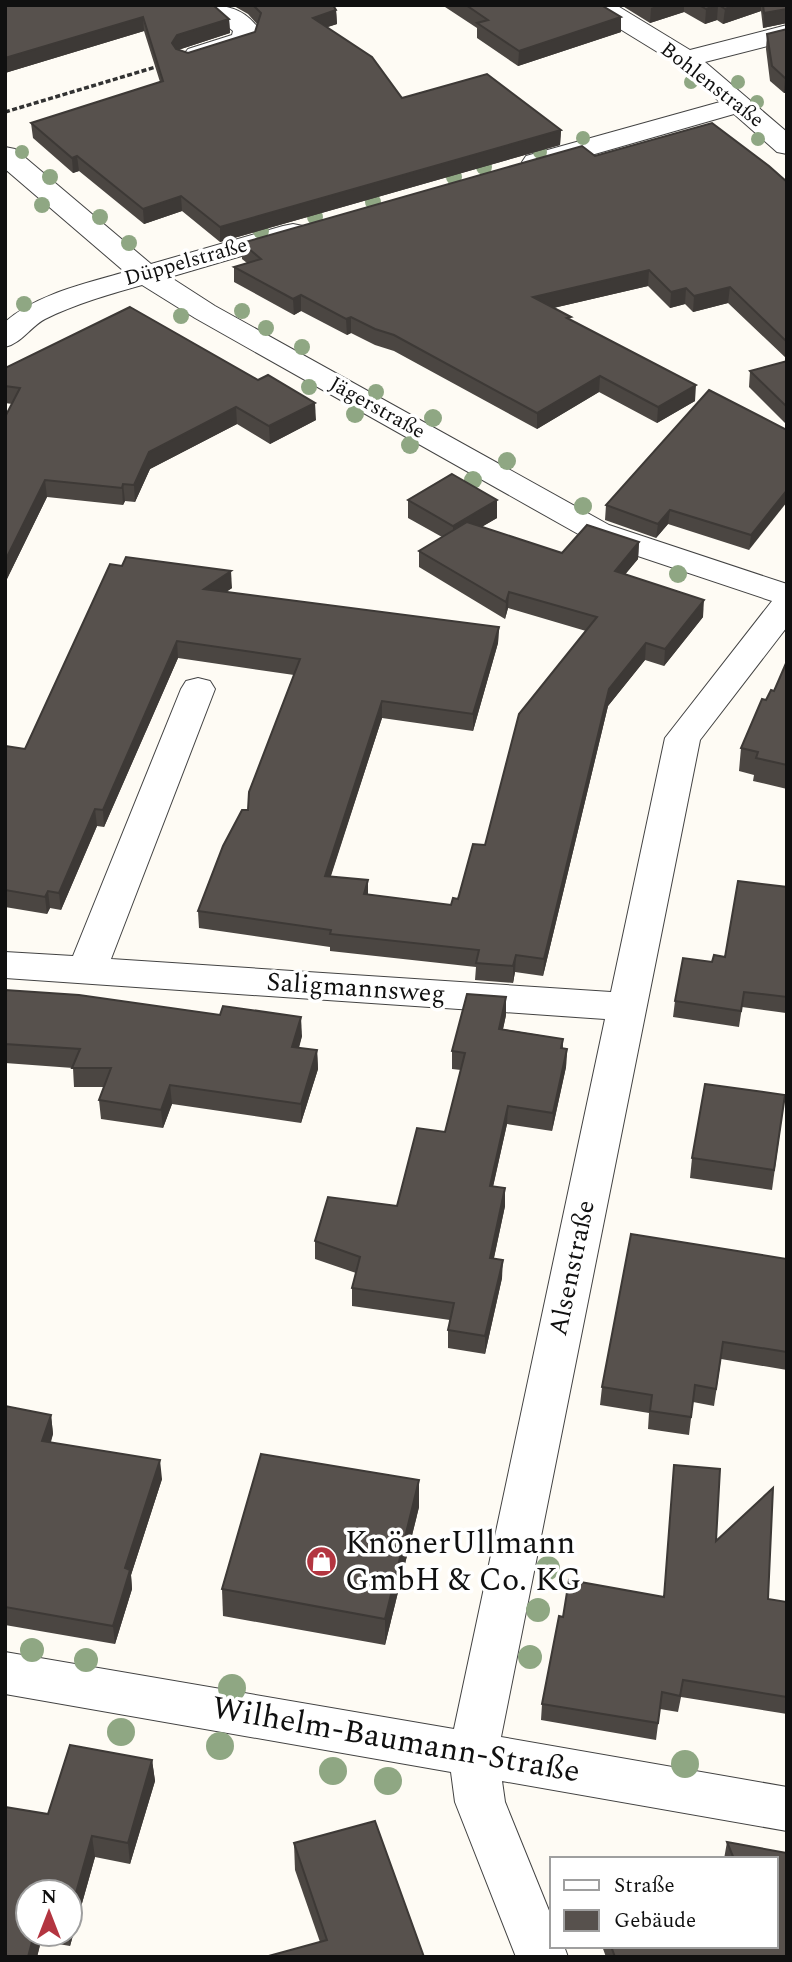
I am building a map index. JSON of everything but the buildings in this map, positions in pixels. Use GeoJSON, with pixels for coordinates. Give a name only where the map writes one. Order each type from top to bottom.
{"type":"FeatureCollection","features":[{"type":"Feature","properties":{"kind":"street"},"geometry":{"type":"LineString","coordinates":[[188,57],[244,40],[246,29],[213,5]]}},
{"type":"Feature","properties":{"kind":"street","name":"Bohlenstraße"},"geometry":{"type":"LineString","coordinates":[[598,5],[686,59],[787,146]]}},
{"type":"Feature","properties":{"kind":"street"},"geometry":{"type":"LineString","coordinates":[[686,59],[787,33]]}},
{"type":"Feature","properties":{"kind":"street"},"geometry":{"type":"LineString","coordinates":[[515,168],[740,104]]}},
{"type":"Feature","properties":{"kind":"street","name":"Jägerstraße"},"geometry":{"type":"LineString","coordinates":[[5,155],[145,274],[205,312],[598,532],[787,595]]}},
{"type":"Feature","properties":{"kind":"street","name":"Düppelstraße"},"geometry":{"type":"LineString","coordinates":[[5,338],[32,314],[90,291],[317,225]]}},
{"type":"Feature","properties":{"kind":"street","name":"Alsenstraße"},"geometry":{"type":"LineString","coordinates":[[542,1957],[480,1802],[473,1753],[683,738],[787,604]]}},
{"type":"Feature","properties":{"kind":"street"},"geometry":{"type":"LineString","coordinates":[[87,970],[198,689]]}},
{"type":"Feature","properties":{"kind":"street","name":"Saligmannsweg"},"geometry":{"type":"LineString","coordinates":[[5,965],[626,1007]]}},
{"type":"Feature","properties":{"kind":"street","name":"Wilhelm-Baumann-Straße"},"geometry":{"type":"LineString","coordinates":[[5,1673],[787,1809]]}},
{"type":"Feature","properties":{"kind":"path"},"geometry":{"type":"LineString","coordinates":[[5,111],[188,57]]}},
{"type":"Feature","properties":{"kind":"place","name":"KnönerUllmann GmbH & Co. KG"},"geometry":{"type":"Point","coordinates":[322,1561]}}]}
